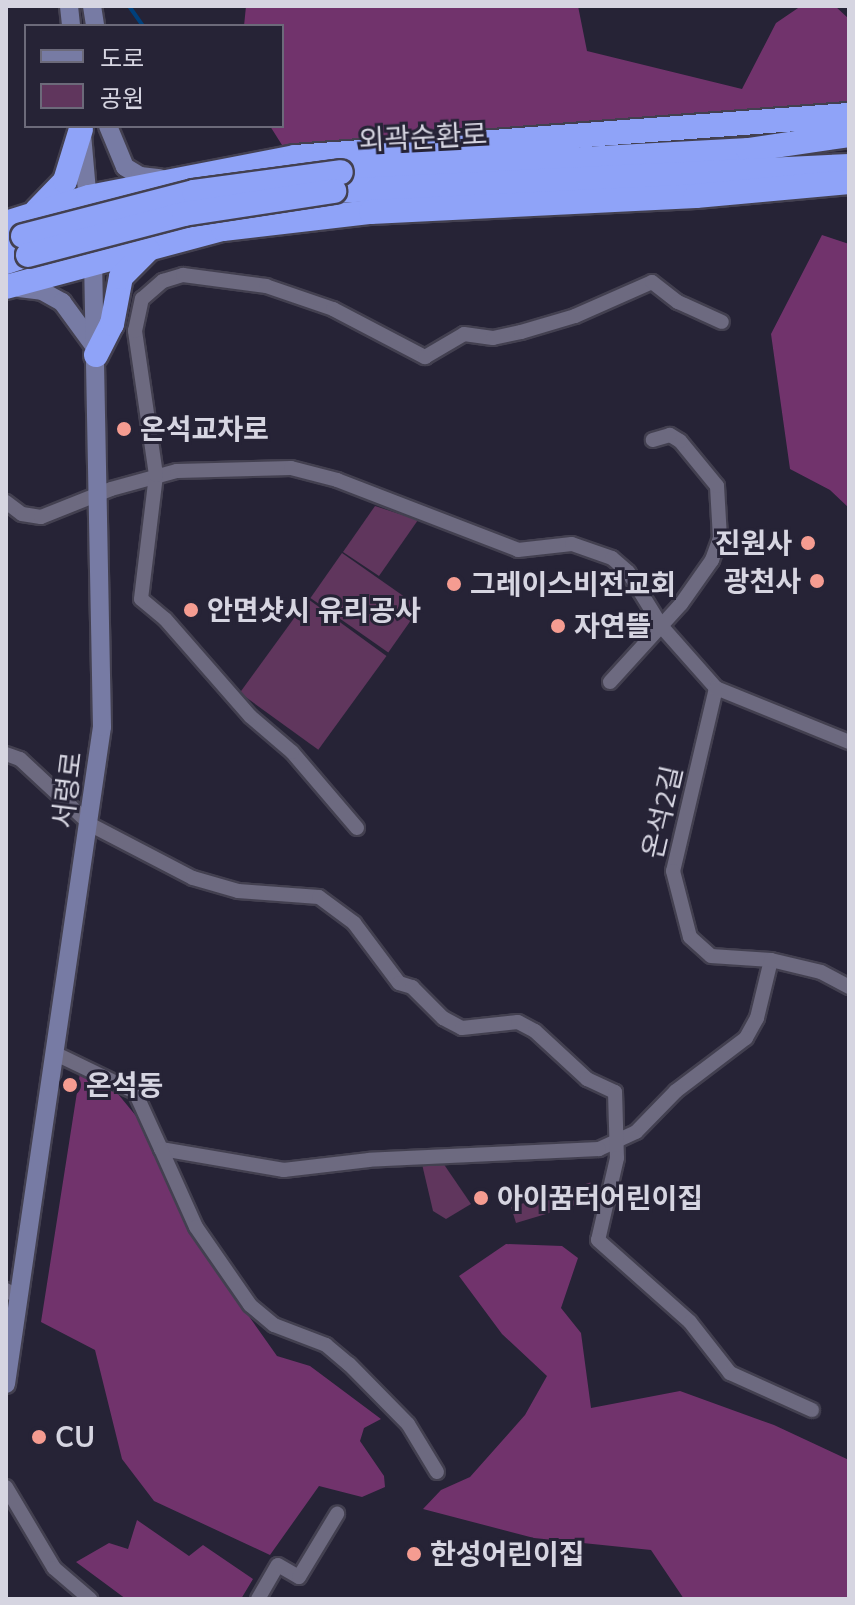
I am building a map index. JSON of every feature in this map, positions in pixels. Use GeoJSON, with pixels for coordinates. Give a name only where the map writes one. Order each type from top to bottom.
{"type":"FeatureCollection","features":[{"type":"Feature","properties":{"kind":"highway"},"geometry":{"type":"LineString","coordinates":[[14,251],[89,197],[295,157],[849,115]]}},
{"type":"Feature","properties":{"kind":"highway"},"geometry":{"type":"LineString","coordinates":[[14,251],[63,185],[87,128]]}},
{"type":"Feature","properties":{"kind":"highway","name":"외곽순환로"},"geometry":{"type":"LineString","coordinates":[[14,251],[194,192],[748,150],[849,135]]}},
{"type":"Feature","properties":{"kind":"highway","name":"외곽순환로"},"geometry":{"type":"LineString","coordinates":[[338,181],[849,166]]}},
{"type":"Feature","properties":{"kind":"highway"},"geometry":{"type":"LineString","coordinates":[[14,251],[93,260],[223,229],[371,212],[696,196],[849,182]]}},
{"type":"Feature","properties":{"kind":"highway"},"geometry":{"type":"LineString","coordinates":[[96,355],[112,324],[125,269],[160,243]]}},
{"type":"Feature","properties":{"kind":"street","name":"서령로"},"geometry":{"type":"LineString","coordinates":[[6,1384],[13,1294],[58,1055],[91,825],[103,696],[100,493],[87,128]]}},
{"type":"Feature","properties":{"kind":"street"},"geometry":{"type":"LineString","coordinates":[[109,128],[125,167],[140,176],[169,180]]}},
{"type":"Feature","properties":{"kind":"street"},"geometry":{"type":"LineString","coordinates":[[14,251],[42,291],[67,306],[86,329],[96,355]]}},
{"type":"Feature","properties":{"kind":"street"},"geometry":{"type":"LineString","coordinates":[[357,828],[292,752],[250,716],[165,619],[141,599],[156,475],[135,319],[146,295],[173,277],[202,275],[281,289],[344,314],[423,357],[464,334],[493,338],[521,332],[575,316],[652,282],[678,302],[722,322]]}},
{"type":"Feature","properties":{"kind":"street"},"geometry":{"type":"LineString","coordinates":[[610,682],[662,627],[712,560],[722,517],[719,488],[680,441],[670,435],[653,440]]}},
{"type":"Feature","properties":{"kind":"street"},"geometry":{"type":"LineString","coordinates":[[8,506],[41,517],[156,475],[231,466],[291,468],[337,480],[518,550],[582,545],[621,564],[662,627],[716,688],[849,742]]}},
{"type":"Feature","properties":{"kind":"street","name":"온석2길"},"geometry":{"type":"LineString","coordinates":[[716,688],[674,877],[689,933],[699,950],[716,957],[771,960]]}},
{"type":"Feature","properties":{"kind":"street"},"geometry":{"type":"LineString","coordinates":[[6,754],[20,759],[91,825],[193,878],[238,891],[315,895],[354,923],[399,983],[412,987],[443,1018],[462,1028],[518,1022],[543,1037],[587,1079],[615,1092],[618,1144],[598,1240],[690,1322],[730,1373],[812,1410]]}},
{"type":"Feature","properties":{"kind":"street"},"geometry":{"type":"LineString","coordinates":[[161,1149],[284,1170],[618,1144],[682,1086],[746,1038],[757,1018],[771,960],[821,972],[849,987]]}},
{"type":"Feature","properties":{"kind":"street"},"geometry":{"type":"LineString","coordinates":[[58,1055],[135,1092],[148,1110],[161,1149],[196,1227],[250,1305],[274,1325],[326,1345],[349,1364],[408,1424],[437,1472]]}},
{"type":"Feature","properties":{"kind":"street"},"geometry":{"type":"LineString","coordinates":[[6,1487],[54,1568],[90,1599]]}},
{"type":"Feature","properties":{"kind":"street"},"geometry":{"type":"LineString","coordinates":[[258,1599],[278,1565],[299,1577],[337,1514]]}},
{"type":"Feature","properties":{"kind":"green space"},"geometry":{"type":"Polygon","coordinates":[[[375,506],[418,520],[379,576],[343,552],[375,506]]]}},
{"type":"Feature","properties":{"kind":"green space"},"geometry":{"type":"Polygon","coordinates":[[[342,553],[420,607],[388,653],[310,598],[342,553]]]}},
{"type":"Feature","properties":{"kind":"green space"},"geometry":{"type":"Polygon","coordinates":[[[308,599],[386,656],[318,750],[240,693],[308,599]]]}},
{"type":"Feature","properties":{"kind":"green space"},"geometry":{"type":"Polygon","coordinates":[[[443,1163],[471,1204],[446,1219],[433,1211],[422,1164],[443,1163]]]}},
{"type":"Feature","properties":{"kind":"green space"},"geometry":{"type":"Polygon","coordinates":[[[592,1182],[586,1202],[516,1223],[511,1207],[592,1182]]]}},
{"type":"Feature","properties":{"kind":"shaded area"},"geometry":{"type":"Polygon","coordinates":[[[246,6],[578,6],[587,51],[742,89],[776,23],[801,6],[835,6],[849,19],[849,103],[731,121],[282,145],[271,128],[284,128],[284,24],[244,24],[246,6]]]}},
{"type":"Feature","properties":{"kind":"shaded area"},"geometry":{"type":"Polygon","coordinates":[[[822,235],[849,244],[849,508],[830,490],[790,469],[771,334],[822,235]]]}},
{"type":"Feature","properties":{"kind":"shaded area"},"geometry":{"type":"Polygon","coordinates":[[[80,1073],[118,1094],[141,1122],[198,1244],[277,1356],[310,1366],[381,1419],[364,1428],[360,1441],[384,1476],[385,1487],[362,1497],[319,1486],[270,1555],[154,1501],[122,1459],[95,1350],[41,1322],[80,1073]]]}},
{"type":"Feature","properties":{"kind":"shaded area"},"geometry":{"type":"Polygon","coordinates":[[[506,1244],[562,1246],[578,1258],[561,1308],[581,1333],[591,1408],[680,1391],[774,1425],[849,1460],[849,1599],[684,1599],[651,1550],[534,1538],[423,1509],[441,1490],[470,1477],[525,1415],[547,1376],[502,1334],[459,1276],[506,1244]]]}},
{"type":"Feature","properties":{"kind":"shaded area"},"geometry":{"type":"Polygon","coordinates":[[[137,1520],[189,1556],[203,1545],[253,1579],[241,1599],[126,1599],[76,1562],[109,1543],[128,1549],[137,1520]]]}},
{"type":"Feature","properties":{"kind":"waterway"},"geometry":{"type":"LineString","coordinates":[[129,6],[142,24]]}},
{"type":"Feature","properties":{"kind":"place","name":"온석교차로"},"geometry":{"type":"Point","coordinates":[124,429]}},
{"type":"Feature","properties":{"kind":"place","name":"진원사"},"geometry":{"type":"Point","coordinates":[808,543]}},
{"type":"Feature","properties":{"kind":"place","name":"광천사"},"geometry":{"type":"Point","coordinates":[817,581]}},
{"type":"Feature","properties":{"kind":"place","name":"그레이스비전교회"},"geometry":{"type":"Point","coordinates":[454,584]}},
{"type":"Feature","properties":{"kind":"place","name":"안면샷시 유리공사"},"geometry":{"type":"Point","coordinates":[191,610]}},
{"type":"Feature","properties":{"kind":"place","name":"자연뜰"},"geometry":{"type":"Point","coordinates":[558,626]}},
{"type":"Feature","properties":{"kind":"place","name":"온석동"},"geometry":{"type":"Point","coordinates":[70,1085]}},
{"type":"Feature","properties":{"kind":"place","name":"아이꿈터어린이집"},"geometry":{"type":"Point","coordinates":[481,1198]}},
{"type":"Feature","properties":{"kind":"place","name":"CU"},"geometry":{"type":"Point","coordinates":[39,1437]}},
{"type":"Feature","properties":{"kind":"place","name":"한성어린이집"},"geometry":{"type":"Point","coordinates":[414,1554]}}]}
